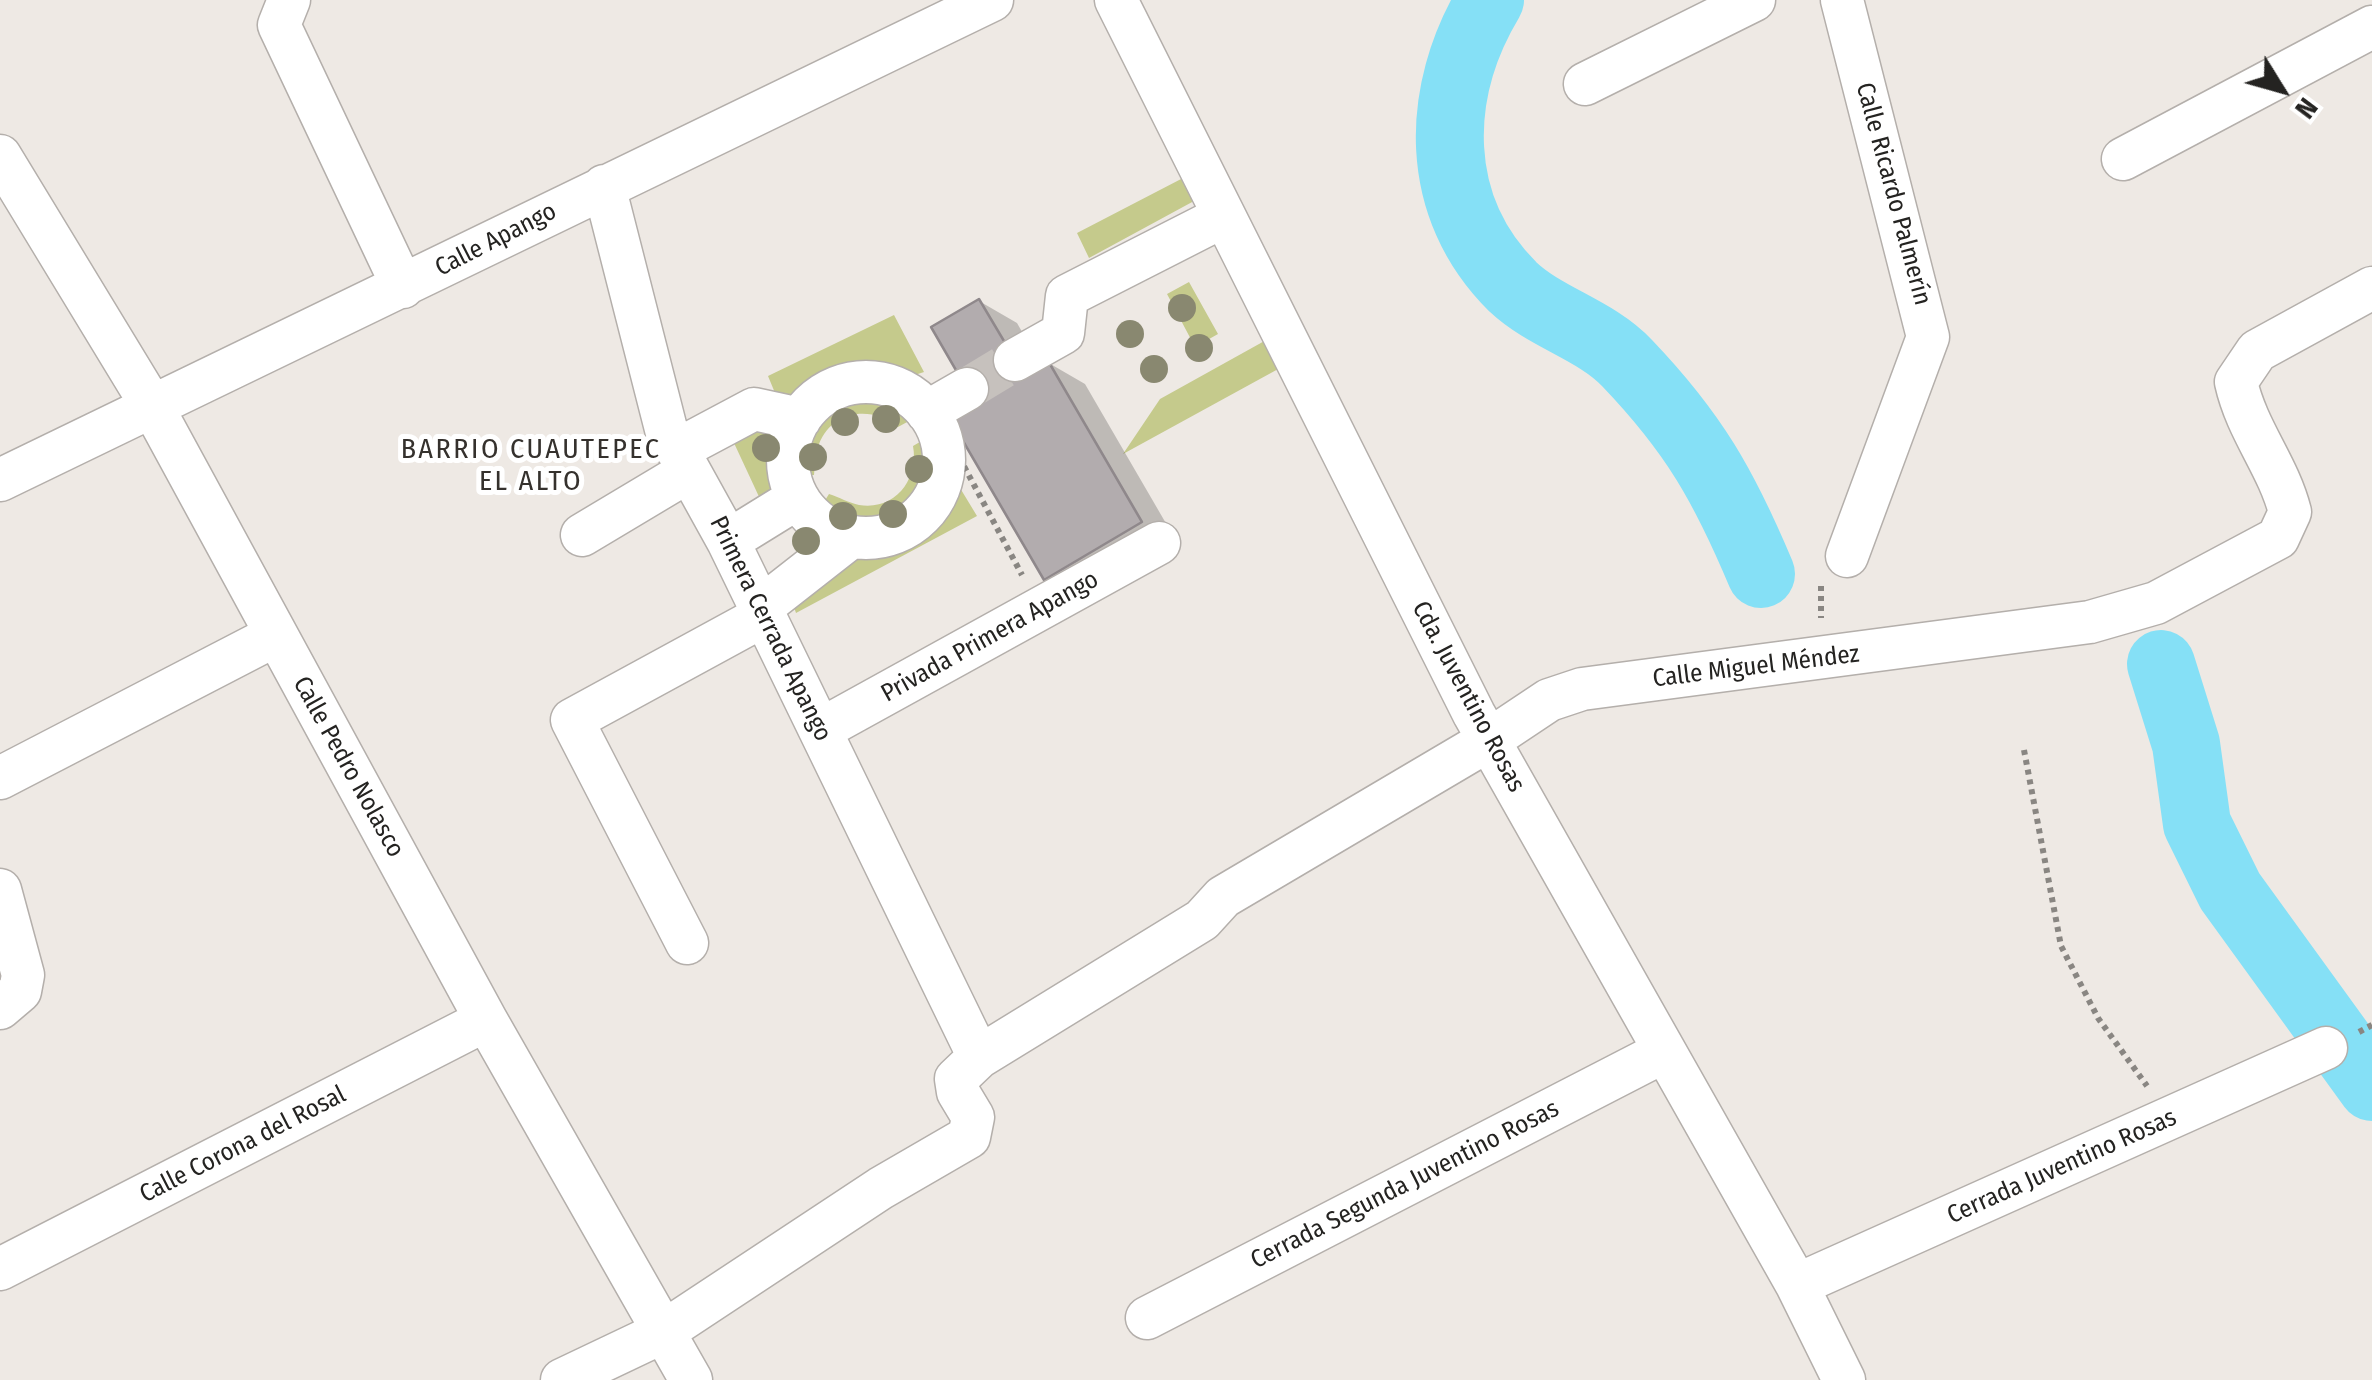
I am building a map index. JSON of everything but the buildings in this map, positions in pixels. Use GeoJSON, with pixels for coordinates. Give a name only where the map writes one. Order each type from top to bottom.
{"type":"FeatureCollection","features":[{"type":"Feature","properties":{"kind":"street"},"geometry":{"type":"LineString","coordinates":[[289,0],[279,25],[403,287]]}},
{"type":"Feature","properties":{"kind":"street","name":"Calle Apango"},"geometry":{"type":"LineString","coordinates":[[0,480],[992,0]]}},
{"type":"Feature","properties":{"kind":"street","name":"Cda. Juventino Rosas"},"geometry":{"type":"LineString","coordinates":[[1116,0],[1489,740],[1797,1284],[1844,1380]]}},
{"type":"Feature","properties":{"kind":"street"},"geometry":{"type":"LineString","coordinates":[[1585,84],[1754,0]]}},
{"type":"Feature","properties":{"kind":"street","name":"Calle Ricardo Palmerín"},"geometry":{"type":"LineString","coordinates":[[1842,0],[1928,337],[1847,556]]}},
{"type":"Feature","properties":{"kind":"street"},"geometry":{"type":"LineString","coordinates":[[2123,158],[2372,27]]}},
{"type":"Feature","properties":{"kind":"street","name":"Calle Pedro Nolasco"},"geometry":{"type":"LineString","coordinates":[[0,156],[152,406],[486,1020],[691,1380]]}},
{"type":"Feature","properties":{"kind":"street","name":"Primera Cerrada Apango"},"geometry":{"type":"LineString","coordinates":[[604,186],[666,429],[728,541],[979,1057]]}},
{"type":"Feature","properties":{"kind":"street"},"geometry":{"type":"LineString","coordinates":[[1015,360],[1063,333],[1067,296],[1224,216]]}},
{"type":"Feature","properties":{"kind":"street","name":"Calle Miguel Méndez"},"geometry":{"type":"LineString","coordinates":[[979,1057],[1202,920],[1222,897],[1489,740],[1549,700],[1582,689],[2090,622],[2156,603],[2278,538],[2290,512],[2283,486],[2244,418],[2236,382],[2257,351],[2372,288]]}},
{"type":"Feature","properties":{"kind":"street"},"geometry":{"type":"LineString","coordinates":[[866,382],[892,386],[915,398],[942,403],[944,469],[936,495],[921,516],[900,531],[876,538],[851,537],[827,528],[796,499],[788,468],[790,442],[800,419],[817,400],[840,387],[866,382]]}},
{"type":"Feature","properties":{"kind":"street"},"geometry":{"type":"LineString","coordinates":[[582,535],[754,409],[800,419]]}},
{"type":"Feature","properties":{"kind":"street"},"geometry":{"type":"LineString","coordinates":[[728,541],[796,499]]}},
{"type":"Feature","properties":{"kind":"street"},"geometry":{"type":"LineString","coordinates":[[687,943],[572,720],[761,613],[851,537]]}},
{"type":"Feature","properties":{"kind":"street","name":"Privada Primera Apango"},"geometry":{"type":"LineString","coordinates":[[820,730],[1159,544]]}},
{"type":"Feature","properties":{"kind":"street"},"geometry":{"type":"LineString","coordinates":[[0,778],[276,636]]}},
{"type":"Feature","properties":{"kind":"street"},"geometry":{"type":"LineString","coordinates":[[0,890],[22,975],[20,991],[0,1008]]}},
{"type":"Feature","properties":{"kind":"street","name":"Calle Corona del Rosal"},"geometry":{"type":"LineString","coordinates":[[0,1269],[486,1020]]}},
{"type":"Feature","properties":{"kind":"street","name":"Cerrada Juventino Rosas"},"geometry":{"type":"LineString","coordinates":[[1797,1284],[2345,1038]]}},
{"type":"Feature","properties":{"kind":"street","name":"Cerrada Segunda Juventino Rosas"},"geometry":{"type":"LineString","coordinates":[[1147,1318],[1663,1052]]}},
{"type":"Feature","properties":{"kind":"street"},"geometry":{"type":"LineString","coordinates":[[562,1380],[663,1332],[882,1188],[969,1137],[973,1116],[958,1092],[956,1080],[979,1057]]}},
{"type":"Feature","properties":{"kind":"path"},"geometry":{"type":"LineString","coordinates":[[942,403],[1041,610]]}},
{"type":"Feature","properties":{"kind":"path"},"geometry":{"type":"LineString","coordinates":[[1830,657],[1818,610],[1822,577],[1848,570],[1847,556]]}},
{"type":"Feature","properties":{"kind":"path"},"geometry":{"type":"LineString","coordinates":[[2024,750],[2061,946],[2098,1018],[2174,1118]]}},
{"type":"Feature","properties":{"kind":"path"},"geometry":{"type":"LineString","coordinates":[[2345,1038],[2372,1025]]}},
{"type":"Feature","properties":{"kind":"green space"},"geometry":{"type":"Polygon","coordinates":[[[1183,178],[1194,201],[1089,258],[1077,233],[1183,178]]]}},
{"type":"Feature","properties":{"kind":"green space"},"geometry":{"type":"Polygon","coordinates":[[[1189,282],[1218,334],[1195,347],[1167,294],[1189,282]]]}},
{"type":"Feature","properties":{"kind":"green space"},"geometry":{"type":"Polygon","coordinates":[[[894,315],[924,372],[906,376],[842,374],[780,405],[768,376],[894,315]]]}},
{"type":"Feature","properties":{"kind":"green space"},"geometry":{"type":"Polygon","coordinates":[[[1268,339],[1280,368],[1123,454],[1160,399],[1268,339]]]}},
{"type":"Feature","properties":{"kind":"green space"},"geometry":{"type":"Polygon","coordinates":[[[877,399],[891,403],[909,421],[898,427],[866,414],[844,418],[825,432],[816,455],[814,475],[804,475],[806,443],[821,419],[845,404],[877,399]]]}},
{"type":"Feature","properties":{"kind":"green space"},"geometry":{"type":"Polygon","coordinates":[[[744,430],[786,431],[785,483],[761,501],[734,443],[744,430]]]}},
{"type":"Feature","properties":{"kind":"green space"},"geometry":{"type":"Polygon","coordinates":[[[925,439],[930,461],[926,480],[916,496],[901,508],[863,517],[843,513],[824,502],[829,494],[872,506],[894,497],[912,470],[913,446],[925,439]]]}},
{"type":"Feature","properties":{"kind":"green space"},"geometry":{"type":"Polygon","coordinates":[[[957,483],[977,516],[796,613],[793,604],[871,549],[905,540],[942,508],[957,483]]]}},
{"type":"Feature","properties":{"kind":"waterway"},"geometry":{"type":"LineString","coordinates":[[1490,0],[1472,36],[1451,111],[1455,186],[1467,221],[1486,256],[1513,287],[1615,352],[1671,413],[1720,487],[1761,574]]}},
{"type":"Feature","properties":{"kind":"waterway"},"geometry":{"type":"LineString","coordinates":[[2161,664],[2186,744],[2197,824],[2230,891],[2372,1087]]}},
{"type":"Feature","properties":{"kind":"tunnel"},"geometry":{"type":"LineString","coordinates":[[967,389],[1015,360]]}},
{"type":"Feature","properties":{"kind":"district","name":"BARRIO CUAUTEPEC EL ALTO"},"geometry":{"type":"Point","coordinates":[531,466]}}]}
